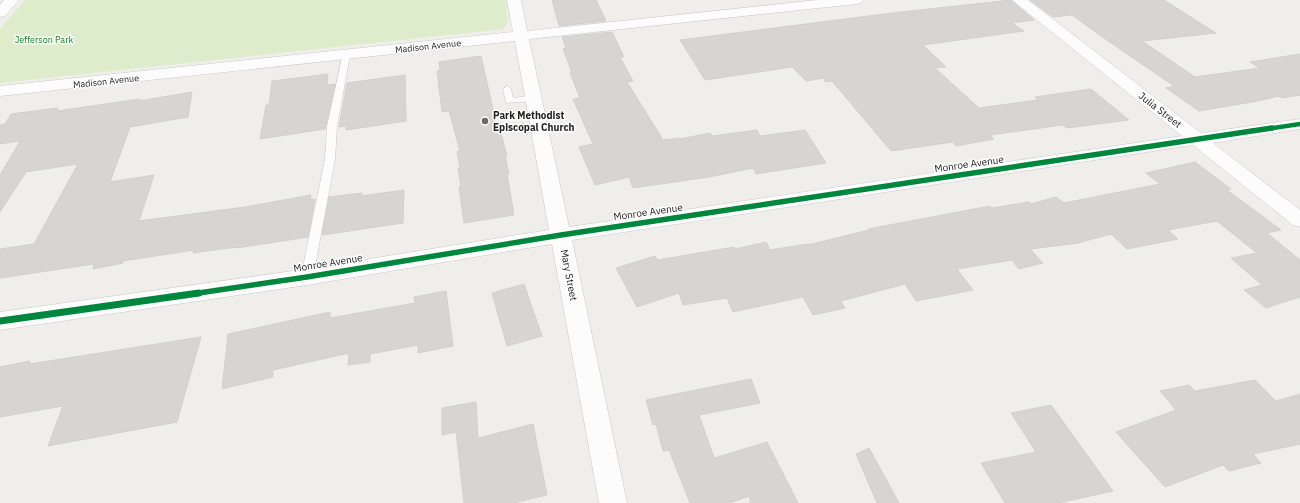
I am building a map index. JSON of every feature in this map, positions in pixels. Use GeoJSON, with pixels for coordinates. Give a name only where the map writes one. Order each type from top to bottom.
{"type":"FeatureCollection","features":[{"type":"Feature","properties":{"kind":"street"},"geometry":{"type":"LineString","coordinates":[[0,13],[12,0]]}},
{"type":"Feature","properties":{"kind":"street","name":"Mary Street"},"geometry":{"type":"LineString","coordinates":[[514,0],[614,503]]}},
{"type":"Feature","properties":{"kind":"street","name":"Madison Avenue"},"geometry":{"type":"LineString","coordinates":[[0,92],[856,0]]}},
{"type":"Feature","properties":{"kind":"street","name":"Julia Street"},"geometry":{"type":"LineString","coordinates":[[1019,0],[1300,220]]}},
{"type":"Feature","properties":{"kind":"street","name":"Monroe Avenue"},"geometry":{"type":"LineString","coordinates":[[0,321],[307,277],[561,235],[1300,124]]}},
{"type":"Feature","properties":{"kind":"lane"},"geometry":{"type":"LineString","coordinates":[[307,277],[330,160],[332,127],[346,55]]}},
{"type":"Feature","properties":{"kind":"lane"},"geometry":{"type":"LineString","coordinates":[[507,89],[509,102],[534,98]]}},
{"type":"Feature","properties":{"kind":"green space","name":"Jefferson Park"},"geometry":{"type":"Polygon","coordinates":[[[25,0],[505,0],[508,22],[503,29],[0,83],[0,29],[25,0]]]}},
{"type":"Feature","properties":{"kind":"building"},"geometry":{"type":"Polygon","coordinates":[[[552,0],[596,0],[606,21],[559,26],[552,0]]]}},
{"type":"Feature","properties":{"kind":"building"},"geometry":{"type":"Polygon","coordinates":[[[1011,0],[1034,20],[1012,23],[1024,31],[923,45],[946,67],[935,68],[979,108],[1038,100],[1035,97],[1091,89],[1129,120],[1067,128],[1063,125],[990,135],[994,139],[956,146],[953,142],[891,151],[832,81],[825,82],[825,78],[806,81],[792,67],[705,80],[680,40],[892,13],[1011,0]]]}},
{"type":"Feature","properties":{"kind":"building"},"geometry":{"type":"Polygon","coordinates":[[[1030,0],[1164,0],[1216,33],[1142,41],[1195,77],[1260,68],[1250,62],[1300,54],[1300,95],[1281,98],[1279,96],[1199,111],[1166,88],[1174,86],[1072,15],[1053,17],[1030,0]]]}},
{"type":"Feature","properties":{"kind":"building"},"geometry":{"type":"Polygon","coordinates":[[[612,32],[624,57],[620,57],[633,81],[627,82],[663,140],[680,139],[710,133],[712,136],[757,130],[760,136],[805,130],[826,163],[756,174],[753,168],[709,177],[633,188],[629,177],[595,185],[579,147],[593,144],[573,99],[580,98],[570,73],[572,73],[563,49],[566,48],[562,37],[612,32]]]}},
{"type":"Feature","properties":{"kind":"building"},"geometry":{"type":"Polygon","coordinates":[[[481,56],[497,127],[499,126],[507,156],[505,156],[509,174],[507,174],[514,215],[464,223],[459,187],[461,187],[458,168],[460,168],[457,151],[460,151],[449,111],[442,112],[437,71],[440,70],[439,62],[481,56]]]}},
{"type":"Feature","properties":{"kind":"building"},"geometry":{"type":"Polygon","coordinates":[[[328,74],[327,85],[335,84],[325,129],[260,139],[266,105],[269,105],[272,81],[328,74]]]}},
{"type":"Feature","properties":{"kind":"building"},"geometry":{"type":"Polygon","coordinates":[[[405,75],[406,121],[346,130],[346,126],[339,127],[347,83],[405,75]]]}},
{"type":"Feature","properties":{"kind":"building"},"geometry":{"type":"Polygon","coordinates":[[[192,92],[188,117],[130,127],[110,182],[154,175],[139,221],[245,207],[311,195],[310,200],[315,199],[308,237],[193,253],[194,250],[123,261],[123,263],[93,269],[94,264],[0,278],[0,249],[34,244],[78,164],[26,172],[0,212],[0,175],[20,141],[0,144],[0,125],[5,124],[11,114],[58,108],[57,111],[140,99],[139,101],[192,92]]]}},
{"type":"Feature","properties":{"kind":"building"},"geometry":{"type":"Polygon","coordinates":[[[1195,162],[1231,189],[1227,190],[1281,230],[1267,233],[1300,260],[1300,297],[1266,308],[1244,290],[1262,285],[1231,258],[1257,253],[1217,221],[1168,230],[1178,239],[1127,249],[1111,234],[1078,243],[1030,249],[1043,263],[1019,269],[1012,260],[957,269],[973,290],[916,301],[905,284],[841,301],[845,308],[813,315],[803,297],[733,312],[727,298],[683,305],[679,293],[637,307],[616,268],[655,256],[658,260],[734,247],[735,249],[766,242],[770,250],[808,245],[869,230],[868,229],[990,206],[992,208],[1029,202],[1031,204],[1056,197],[1064,203],[1160,184],[1146,173],[1195,162]]]}},
{"type":"Feature","properties":{"kind":"building"},"geometry":{"type":"Polygon","coordinates":[[[404,190],[403,223],[322,235],[329,197],[362,193],[361,196],[404,190]]]}},
{"type":"Feature","properties":{"kind":"building"},"geometry":{"type":"Polygon","coordinates":[[[524,284],[542,336],[507,346],[492,293],[524,284]]]}},
{"type":"Feature","properties":{"kind":"building"},"geometry":{"type":"Polygon","coordinates":[[[446,291],[453,346],[418,353],[418,345],[370,354],[370,362],[348,365],[349,353],[273,370],[273,377],[222,389],[228,334],[330,312],[330,318],[415,303],[414,297],[446,291]]]}},
{"type":"Feature","properties":{"kind":"building"},"geometry":{"type":"Polygon","coordinates":[[[201,337],[177,422],[48,446],[63,406],[0,417],[0,367],[30,361],[29,364],[201,337]]]}},
{"type":"Feature","properties":{"kind":"building"},"geometry":{"type":"Polygon","coordinates":[[[751,379],[760,403],[699,415],[714,458],[767,442],[798,503],[750,503],[750,496],[729,503],[690,503],[669,450],[663,451],[656,424],[653,425],[646,400],[751,379]]]}},
{"type":"Feature","properties":{"kind":"building"},"geometry":{"type":"Polygon","coordinates":[[[1255,380],[1276,401],[1300,394],[1300,444],[1253,454],[1261,463],[1229,471],[1223,465],[1165,487],[1116,432],[1176,410],[1160,391],[1189,385],[1195,391],[1255,380]]]}},
{"type":"Feature","properties":{"kind":"building"},"geometry":{"type":"Polygon","coordinates":[[[476,402],[478,438],[533,424],[547,495],[514,503],[464,503],[456,432],[442,435],[442,408],[476,402]]]}},
{"type":"Feature","properties":{"kind":"building"},"geometry":{"type":"Polygon","coordinates":[[[1051,405],[1113,491],[1058,503],[1005,503],[981,463],[1036,452],[1011,413],[1051,405]]]}},
{"type":"Feature","properties":{"kind":"building"},"geometry":{"type":"Polygon","coordinates":[[[869,448],[899,503],[877,503],[856,454],[869,448]]]}},
{"type":"Feature","properties":{"kind":"cycle path"},"geometry":{"type":"LineString","coordinates":[[0,321],[307,277],[561,235],[1300,124]]}},
{"type":"Feature","properties":{"kind":"place","name":"Park Methodist Episcopal Church"},"geometry":{"type":"Point","coordinates":[485,121]}}]}
